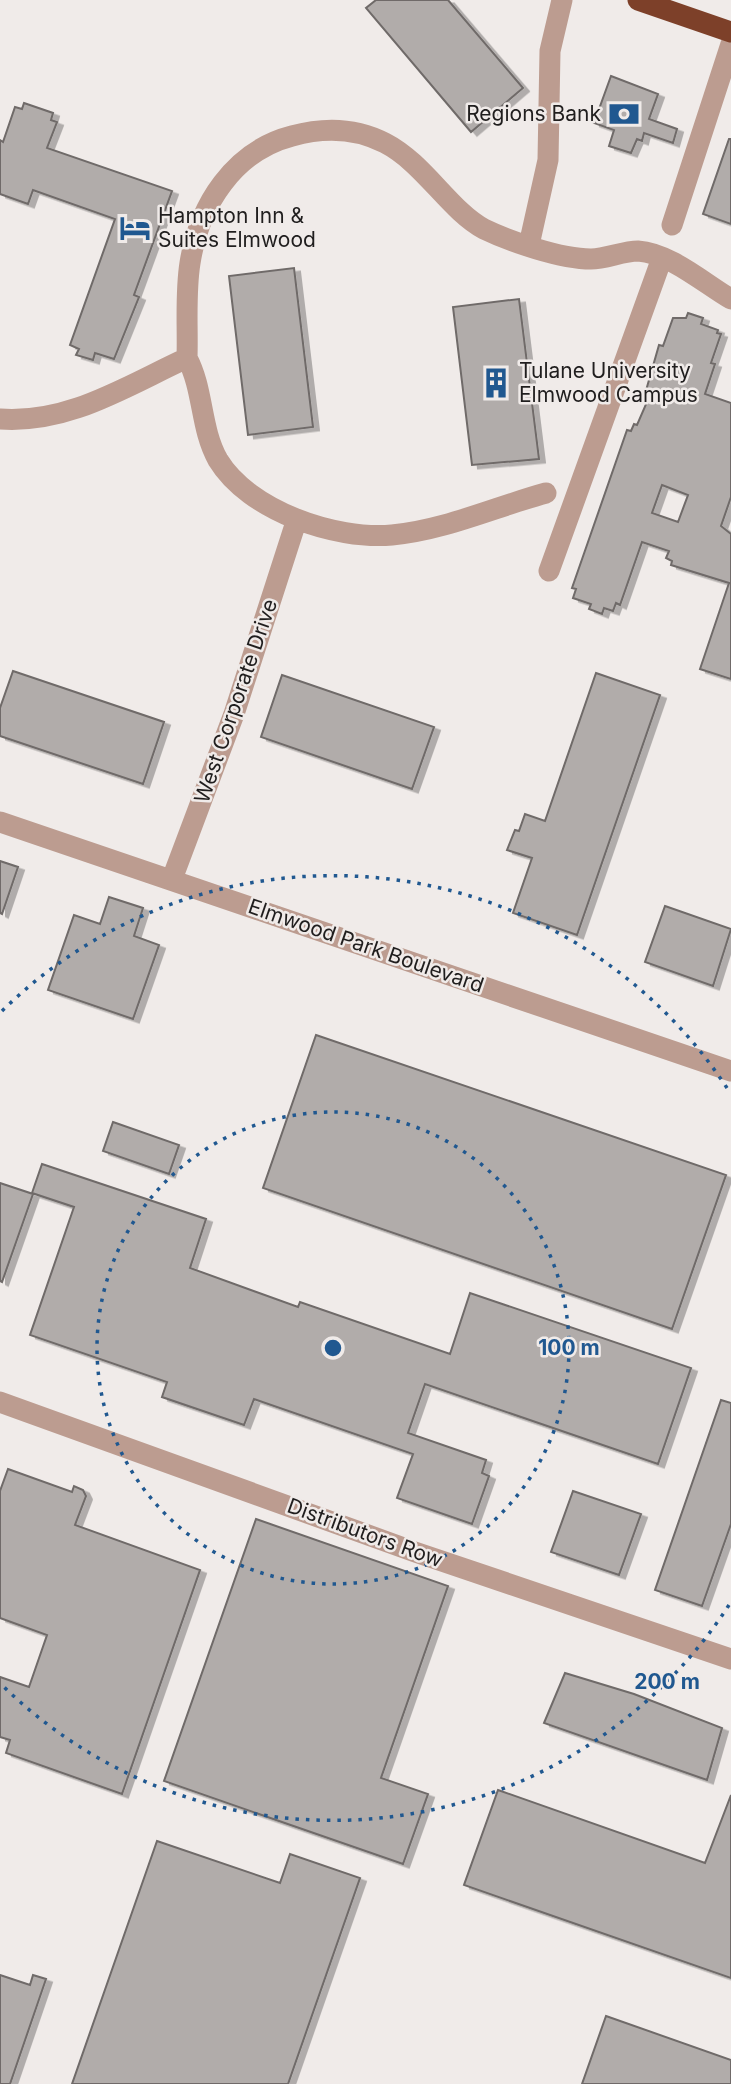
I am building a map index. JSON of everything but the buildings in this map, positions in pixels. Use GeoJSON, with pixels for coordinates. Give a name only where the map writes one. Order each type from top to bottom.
{"type":"FeatureCollection","features":[{"type":"Feature","properties":{"kind":"highway"},"geometry":{"type":"LineString","coordinates":[[638,0],[731,32]]}},
{"type":"Feature","properties":{"kind":"street"},"geometry":{"type":"LineString","coordinates":[[529,245],[548,160],[550,51],[562,0]]}},
{"type":"Feature","properties":{"kind":"street"},"geometry":{"type":"LineString","coordinates":[[672,225],[731,44]]}},
{"type":"Feature","properties":{"kind":"street"},"geometry":{"type":"LineString","coordinates":[[547,493],[437,527],[390,535],[296,522],[265,506],[218,460],[203,423],[193,369],[187,358],[190,264],[200,222],[212,198],[242,160],[269,142],[303,133],[343,130],[365,133],[388,144],[427,174],[483,228],[529,245],[589,259],[637,251],[662,258],[731,299]]}},
{"type":"Feature","properties":{"kind":"street"},"geometry":{"type":"LineString","coordinates":[[550,571],[662,258]]}},
{"type":"Feature","properties":{"kind":"street"},"geometry":{"type":"LineString","coordinates":[[0,419],[24,421],[83,409],[187,358]]}},
{"type":"Feature","properties":{"kind":"street","name":"West Corporate Drive"},"geometry":{"type":"LineString","coordinates":[[172,879],[234,714],[296,522]]}},
{"type":"Feature","properties":{"kind":"street","name":"Elmwood Park Boulevard"},"geometry":{"type":"LineString","coordinates":[[0,822],[731,1071]]}},
{"type":"Feature","properties":{"kind":"street","name":"Distributors Row"},"geometry":{"type":"LineString","coordinates":[[0,1402],[415,1552],[731,1659]]}},
{"type":"Feature","properties":{"kind":"place","name":"Regions Bank"},"geometry":{"type":"Point","coordinates":[624,114]}},
{"type":"Feature","properties":{"kind":"place","name":"Hampton Inn & Suites Elmwood"},"geometry":{"type":"Point","coordinates":[135,228]}},
{"type":"Feature","properties":{"kind":"place","name":"Tulane University Elmwood Campus"},"geometry":{"type":"Point","coordinates":[496,383]}}]}
